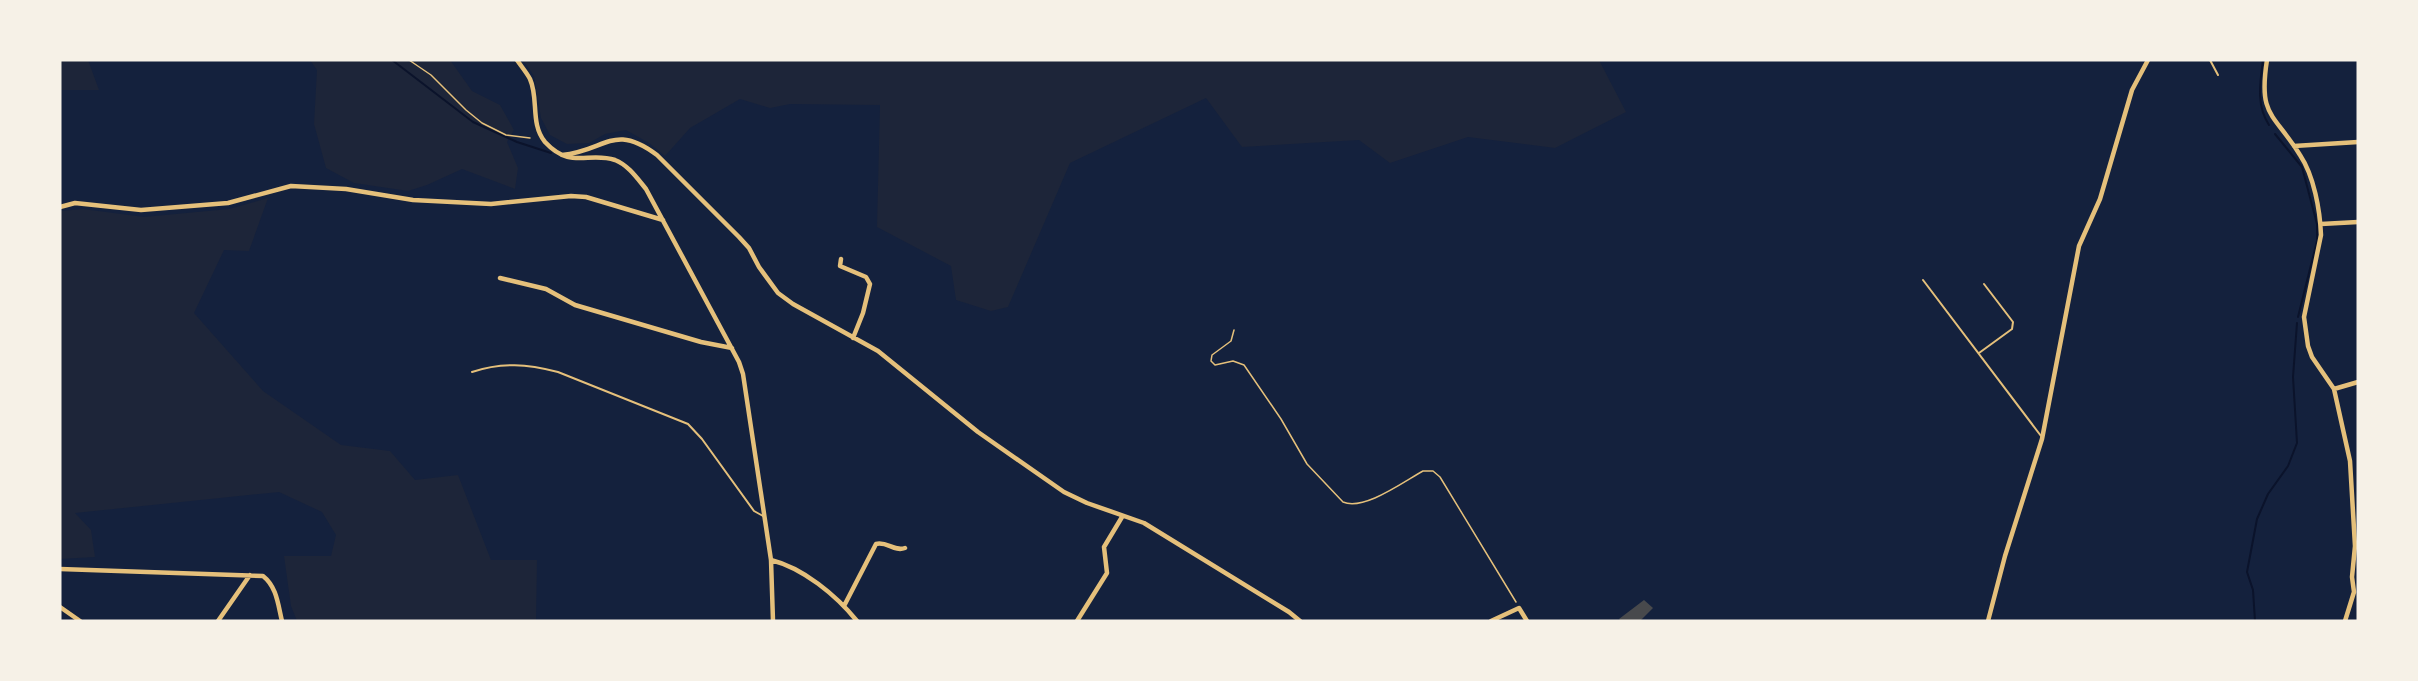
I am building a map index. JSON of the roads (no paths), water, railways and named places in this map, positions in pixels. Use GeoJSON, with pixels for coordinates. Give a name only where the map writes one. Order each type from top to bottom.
{"type":"FeatureCollection","features":[{"type":"Feature","properties":{"kind":"street"},"geometry":{"type":"LineString","coordinates":[[517,60],[530,79],[538,129],[544,141],[562,155],[580,160],[600,158],[615,160],[626,166],[646,189],[732,348],[743,374],[765,517],[771,560],[773,621]]}},
{"type":"Feature","properties":{"kind":"street"},"geometry":{"type":"LineString","coordinates":[[1988,621],[2005,556],[2042,438],[2079,246],[2100,199],[2132,90],[2148,60]]}},
{"type":"Feature","properties":{"kind":"street"},"geometry":{"type":"LineString","coordinates":[[2267,60],[2264,91],[2266,108],[2275,124],[2301,156],[2309,175],[2321,224],[2321,235],[2304,317],[2312,357],[2334,389],[2350,461],[2355,546],[2352,577],[2354,592],[2344,621]]}},
{"type":"Feature","properties":{"kind":"street"},"geometry":{"type":"LineString","coordinates":[[562,155],[578,154],[622,138],[642,144],[657,155],[749,248],[759,267],[778,293],[793,304],[878,351],[978,432],[1064,492],[1155,529],[1300,621]]}},
{"type":"Feature","properties":{"kind":"street"},"geometry":{"type":"LineString","coordinates":[[2294,146],[2358,142]]}},
{"type":"Feature","properties":{"kind":"street"},"geometry":{"type":"LineString","coordinates":[[60,207],[75,203],[141,210],[228,203],[291,186],[346,189],[412,200],[491,204],[571,196],[586,197],[663,220]]}},
{"type":"Feature","properties":{"kind":"street"},"geometry":{"type":"LineString","coordinates":[[2321,224],[2358,222]]}},
{"type":"Feature","properties":{"kind":"street"},"geometry":{"type":"LineString","coordinates":[[841,259],[840,266],[866,277],[870,284],[863,314],[853,338]]}},
{"type":"Feature","properties":{"kind":"street"},"geometry":{"type":"LineString","coordinates":[[500,278],[546,289],[575,304],[701,342],[732,348]]}},
{"type":"Feature","properties":{"kind":"street"},"geometry":{"type":"LineString","coordinates":[[2334,389],[2358,382]]}},
{"type":"Feature","properties":{"kind":"street"},"geometry":{"type":"LineString","coordinates":[[1077,621],[1107,573],[1104,547],[1122,517]]}},
{"type":"Feature","properties":{"kind":"street"},"geometry":{"type":"LineString","coordinates":[[844,606],[876,544],[883,543],[897,550],[905,548]]}},
{"type":"Feature","properties":{"kind":"street"},"geometry":{"type":"LineString","coordinates":[[771,560],[795,568],[844,606],[857,621]]}},
{"type":"Feature","properties":{"kind":"street"},"geometry":{"type":"LineString","coordinates":[[60,569],[263,576],[270,582],[282,621]]}},
{"type":"Feature","properties":{"kind":"street"},"geometry":{"type":"LineString","coordinates":[[218,621],[250,575]]}},
{"type":"Feature","properties":{"kind":"street"},"geometry":{"type":"LineString","coordinates":[[60,607],[80,621]]}},
{"type":"Feature","properties":{"kind":"street"},"geometry":{"type":"LineString","coordinates":[[1491,621],[1519,608],[1527,621]]}},
{"type":"Feature","properties":{"kind":"lane"},"geometry":{"type":"LineString","coordinates":[[2210,60],[2218,75]]}},
{"type":"Feature","properties":{"kind":"lane"},"geometry":{"type":"LineString","coordinates":[[1923,280],[2042,438]]}},
{"type":"Feature","properties":{"kind":"lane"},"geometry":{"type":"LineString","coordinates":[[1980,353],[2012,329],[2013,322],[1984,284]]}},
{"type":"Feature","properties":{"kind":"lane"},"geometry":{"type":"LineString","coordinates":[[472,372],[520,364],[542,368],[558,372],[688,424],[702,439],[754,511],[765,517]]}},
{"type":"Feature","properties":{"kind":"waterway"},"geometry":{"type":"LineString","coordinates":[[392,60],[473,122],[517,142],[551,153]]}},
{"type":"Feature","properties":{"kind":"waterway"},"geometry":{"type":"LineString","coordinates":[[2263,60],[2260,85],[2261,102],[2269,125]]}},
{"type":"Feature","properties":{"kind":"waterway"},"geometry":{"type":"LineString","coordinates":[[2275,134],[2302,167],[2317,224],[2317,241],[2298,317]]}},
{"type":"Feature","properties":{"kind":"waterway"},"geometry":{"type":"LineString","coordinates":[[2255,621],[2253,590],[2247,572],[2257,519],[2268,494],[2288,466],[2297,443],[2293,377],[2297,323]]}}]}
